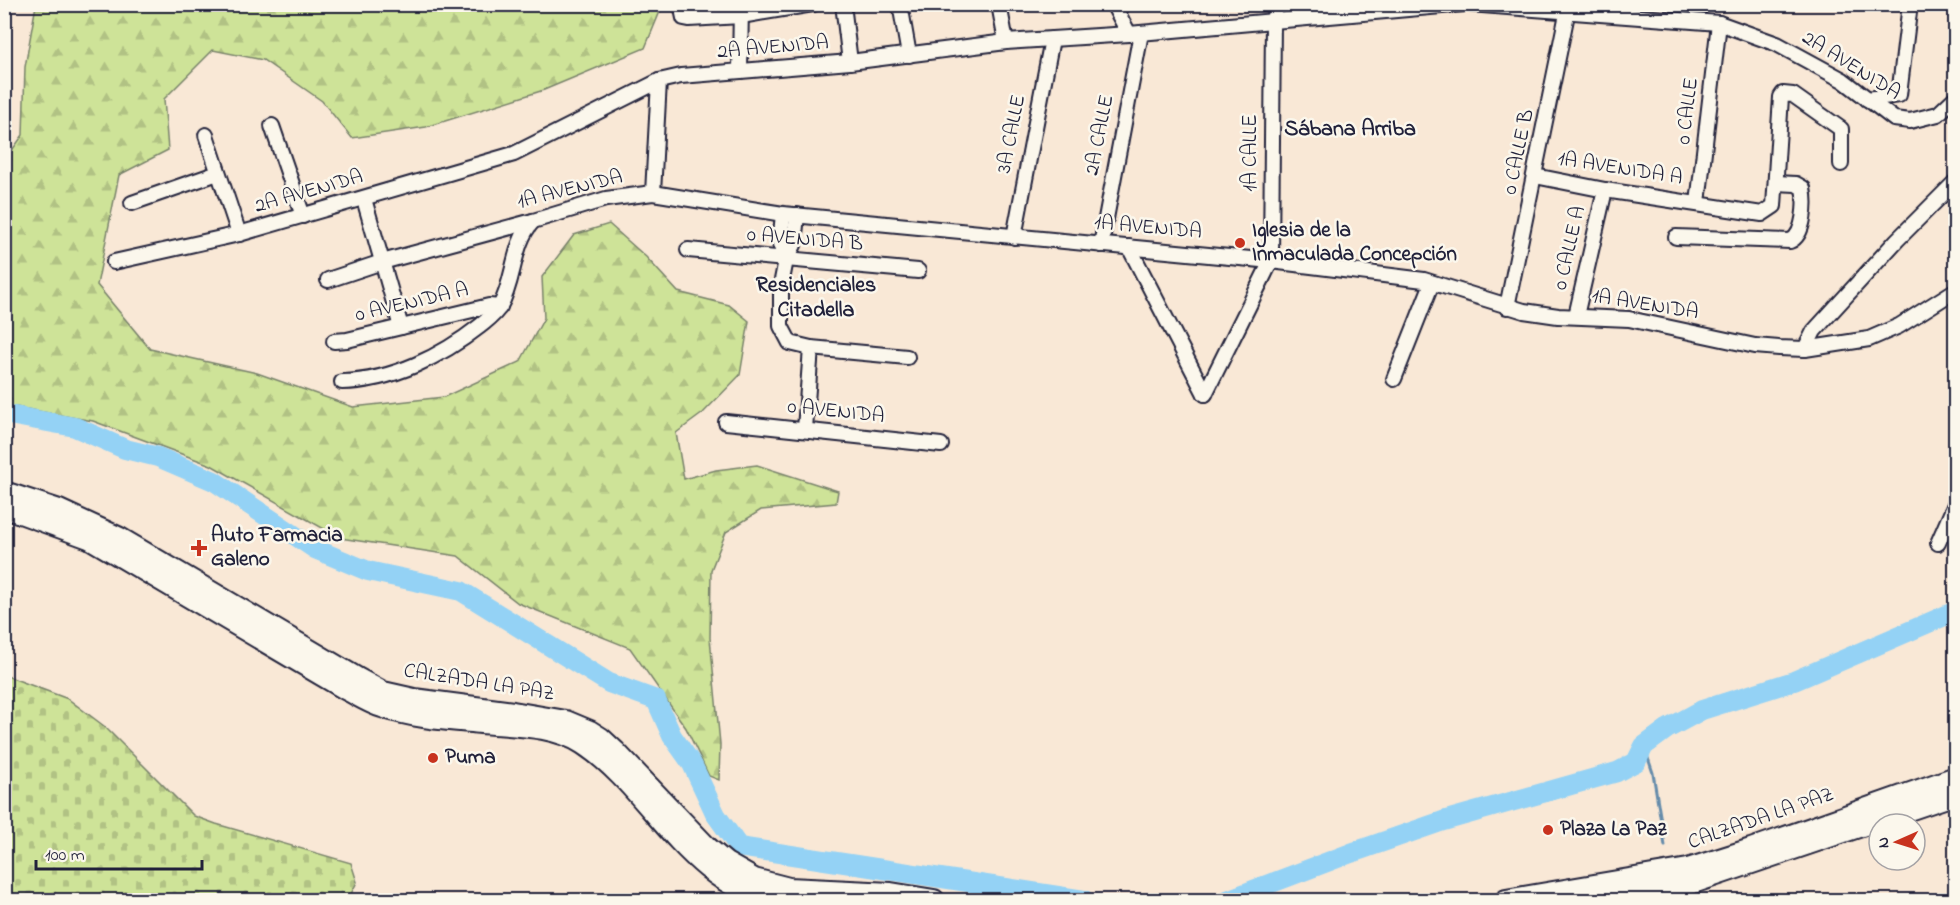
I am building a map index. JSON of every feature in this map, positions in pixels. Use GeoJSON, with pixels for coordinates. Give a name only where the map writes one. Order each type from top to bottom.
{"type":"FeatureCollection","features":[{"type":"Feature","properties":{"kind":"main road","name":"CALZADA LA PAZ"},"geometry":{"type":"LineString","coordinates":[[4,492],[59,510],[120,538],[358,680],[383,692],[414,699],[552,717],[590,731],[615,751],[710,850],[726,863],[754,879],[789,888],[891,893],[934,900]]}},
{"type":"Feature","properties":{"kind":"main road","name":"CALZADA LA PAZ"},"geometry":{"type":"LineString","coordinates":[[4,507],[89,538],[376,705],[395,711],[445,719],[539,729],[575,740],[612,769],[684,846],[709,869],[734,886],[776,900]]}},
{"type":"Feature","properties":{"kind":"main road","name":"CALZADA LA PAZ"},"geometry":{"type":"LineString","coordinates":[[1506,900],[1688,869],[1956,777]]}},
{"type":"Feature","properties":{"kind":"main road","name":"CALZADA LA PAZ"},"geometry":{"type":"LineString","coordinates":[[1601,900],[1645,897],[1690,884],[1956,794]]}},
{"type":"Feature","properties":{"kind":"street"},"geometry":{"type":"LineString","coordinates":[[681,4],[684,18],[689,19],[741,10],[813,4]]}},
{"type":"Feature","properties":{"kind":"street"},"geometry":{"type":"LineString","coordinates":[[843,4],[850,62]]}},
{"type":"Feature","properties":{"kind":"street"},"geometry":{"type":"LineString","coordinates":[[900,4],[909,55]]}},
{"type":"Feature","properties":{"kind":"street"},"geometry":{"type":"LineString","coordinates":[[999,4],[1006,42]]}},
{"type":"Feature","properties":{"kind":"street"},"geometry":{"type":"LineString","coordinates":[[1113,4],[1135,33]]}},
{"type":"Feature","properties":{"kind":"street","name":"1A CALLE"},"geometry":{"type":"LineString","coordinates":[[1129,246],[1205,394],[1271,261],[1273,20],[1277,4]]}},
{"type":"Feature","properties":{"kind":"street","name":"2A AVENIDA"},"geometry":{"type":"LineString","coordinates":[[114,262],[239,234],[514,154],[659,81],[681,76],[850,62],[1006,42],[1464,4]]}},
{"type":"Feature","properties":{"kind":"street","name":"2A AVENIDA"},"geometry":{"type":"LineString","coordinates":[[1469,4],[1569,9],[1719,24],[1777,44],[1843,80],[1894,119],[1910,121],[1938,114],[1956,98]]}},
{"type":"Feature","properties":{"kind":"street"},"geometry":{"type":"LineString","coordinates":[[1867,99],[1899,95],[1910,4]]}},
{"type":"Feature","properties":{"kind":"street","name":"0 CALLE B"},"geometry":{"type":"LineString","coordinates":[[1507,307],[1569,9]]}},
{"type":"Feature","properties":{"kind":"street"},"geometry":{"type":"LineString","coordinates":[[740,71],[741,10]]}},
{"type":"Feature","properties":{"kind":"street","name":"0 CALLE"},"geometry":{"type":"LineString","coordinates":[[1698,203],[1719,24]]}},
{"type":"Feature","properties":{"kind":"street","name":"2A CALLE"},"geometry":{"type":"LineString","coordinates":[[1101,245],[1135,33]]}},
{"type":"Feature","properties":{"kind":"street","name":"3A CALLE"},"geometry":{"type":"LineString","coordinates":[[1014,237],[1052,39]]}},
{"type":"Feature","properties":{"kind":"street"},"geometry":{"type":"LineString","coordinates":[[653,193],[659,81]]}},
{"type":"Feature","properties":{"kind":"street","name":"1A AVENIDA A"},"geometry":{"type":"LineString","coordinates":[[1535,176],[1605,190],[1762,214],[1773,206],[1783,94],[1793,95],[1841,129],[1841,164]]}},
{"type":"Feature","properties":{"kind":"street"},"geometry":{"type":"LineString","coordinates":[[272,126],[303,216]]}},
{"type":"Feature","properties":{"kind":"street"},"geometry":{"type":"LineString","coordinates":[[206,135],[239,234]]}},
{"type":"Feature","properties":{"kind":"street"},"geometry":{"type":"LineString","coordinates":[[132,203],[218,173]]}},
{"type":"Feature","properties":{"kind":"street"},"geometry":{"type":"LineString","coordinates":[[1805,349],[1814,331],[1897,240],[1956,181]]}},
{"type":"Feature","properties":{"kind":"street"},"geometry":{"type":"LineString","coordinates":[[1676,237],[1790,241],[1795,239],[1802,228],[1803,188],[1796,184],[1776,183]]}},
{"type":"Feature","properties":{"kind":"street","name":"0 CALLE A"},"geometry":{"type":"LineString","coordinates":[[1576,316],[1605,190]]}},
{"type":"Feature","properties":{"kind":"street","name":"1A AVENIDA"},"geometry":{"type":"LineString","coordinates":[[328,280],[382,262],[606,199],[653,193],[790,215],[1129,246],[1424,280],[1507,307],[1541,314],[1629,319],[1755,346],[1805,349],[1869,339],[1899,326],[1956,290]]}},
{"type":"Feature","properties":{"kind":"street"},"geometry":{"type":"LineString","coordinates":[[364,199],[401,327]]}},
{"type":"Feature","properties":{"kind":"street"},"geometry":{"type":"LineString","coordinates":[[790,215],[780,244],[786,260],[781,285],[781,326],[790,343],[811,348],[907,357]]}},
{"type":"Feature","properties":{"kind":"street"},"geometry":{"type":"LineString","coordinates":[[342,382],[362,382],[407,369],[458,344],[491,317],[500,307],[522,237],[533,221]]}},
{"type":"Feature","properties":{"kind":"street","name":"0 AVENIDA B"},"geometry":{"type":"LineString","coordinates":[[688,250],[918,271]]}},
{"type":"Feature","properties":{"kind":"street"},"geometry":{"type":"LineString","coordinates":[[1394,379],[1432,283]]}},
{"type":"Feature","properties":{"kind":"street","name":"0 AVENIDA A"},"geometry":{"type":"LineString","coordinates":[[334,341],[347,340],[489,306],[500,307]]}},
{"type":"Feature","properties":{"kind":"street"},"geometry":{"type":"LineString","coordinates":[[805,429],[811,348]]}},
{"type":"Feature","properties":{"kind":"street","name":"0 AVENIDA"},"geometry":{"type":"LineString","coordinates":[[726,422],[941,445]]}},
{"type":"Feature","properties":{"kind":"street"},"geometry":{"type":"LineString","coordinates":[[1938,543],[1956,502]]}},
{"type":"Feature","properties":{"kind":"green space"},"geometry":{"type":"Polygon","coordinates":[[[36,5],[658,5],[661,9],[645,48],[544,90],[426,127],[352,138],[322,101],[263,60],[213,50],[164,99],[168,150],[119,175],[97,285],[150,349],[257,373],[353,407],[444,397],[520,362],[544,318],[542,277],[574,235],[609,224],[646,257],[678,292],[729,305],[749,321],[740,375],[703,413],[676,433],[684,479],[716,470],[757,465],[838,491],[836,503],[761,510],[726,532],[711,570],[710,638],[720,744],[719,780],[709,776],[686,728],[630,648],[518,603],[458,556],[340,538],[211,465],[93,421],[5,405],[5,160],[23,135],[25,67],[36,5]]]}},
{"type":"Feature","properties":{"kind":"green space"},"geometry":{"type":"Polygon","coordinates":[[[4,675],[68,699],[104,726],[194,816],[351,863],[357,882],[348,900],[5,900],[4,675]]]}},
{"type":"Feature","properties":{"kind":"waterway"},"geometry":{"type":"LineString","coordinates":[[4,414],[75,427],[125,449],[158,457],[214,481],[315,549],[368,571],[461,591],[609,683],[656,700],[672,736],[692,764],[716,815],[739,847],[1084,900]]}},
{"type":"Feature","properties":{"kind":"waterway"},"geometry":{"type":"LineString","coordinates":[[1227,900],[1443,821],[1617,772],[1636,762],[1644,746],[1667,729],[1702,710],[1794,681],[1956,611]]}},
{"type":"Feature","properties":{"kind":"waterway"},"geometry":{"type":"LineString","coordinates":[[1644,746],[1653,773],[1665,846]]}},
{"type":"Feature","properties":{"kind":"place","name":"Iglesia de la Inmaculada Concepción"},"geometry":{"type":"Point","coordinates":[1240,243]}},
{"type":"Feature","properties":{"kind":"place","name":"Auto Farmacia Galeno"},"geometry":{"type":"Point","coordinates":[199,548]}},
{"type":"Feature","properties":{"kind":"place","name":"Puma"},"geometry":{"type":"Point","coordinates":[433,758]}},
{"type":"Feature","properties":{"kind":"place","name":"Plaza La Paz"},"geometry":{"type":"Point","coordinates":[1548,830]}},
{"type":"Feature","properties":{"kind":"district","name":"Sábana Arriba"},"geometry":{"type":"Point","coordinates":[1350,130]}},
{"type":"Feature","properties":{"kind":"district","name":"Residenciales Citadella"},"geometry":{"type":"Point","coordinates":[816,298]}}]}
